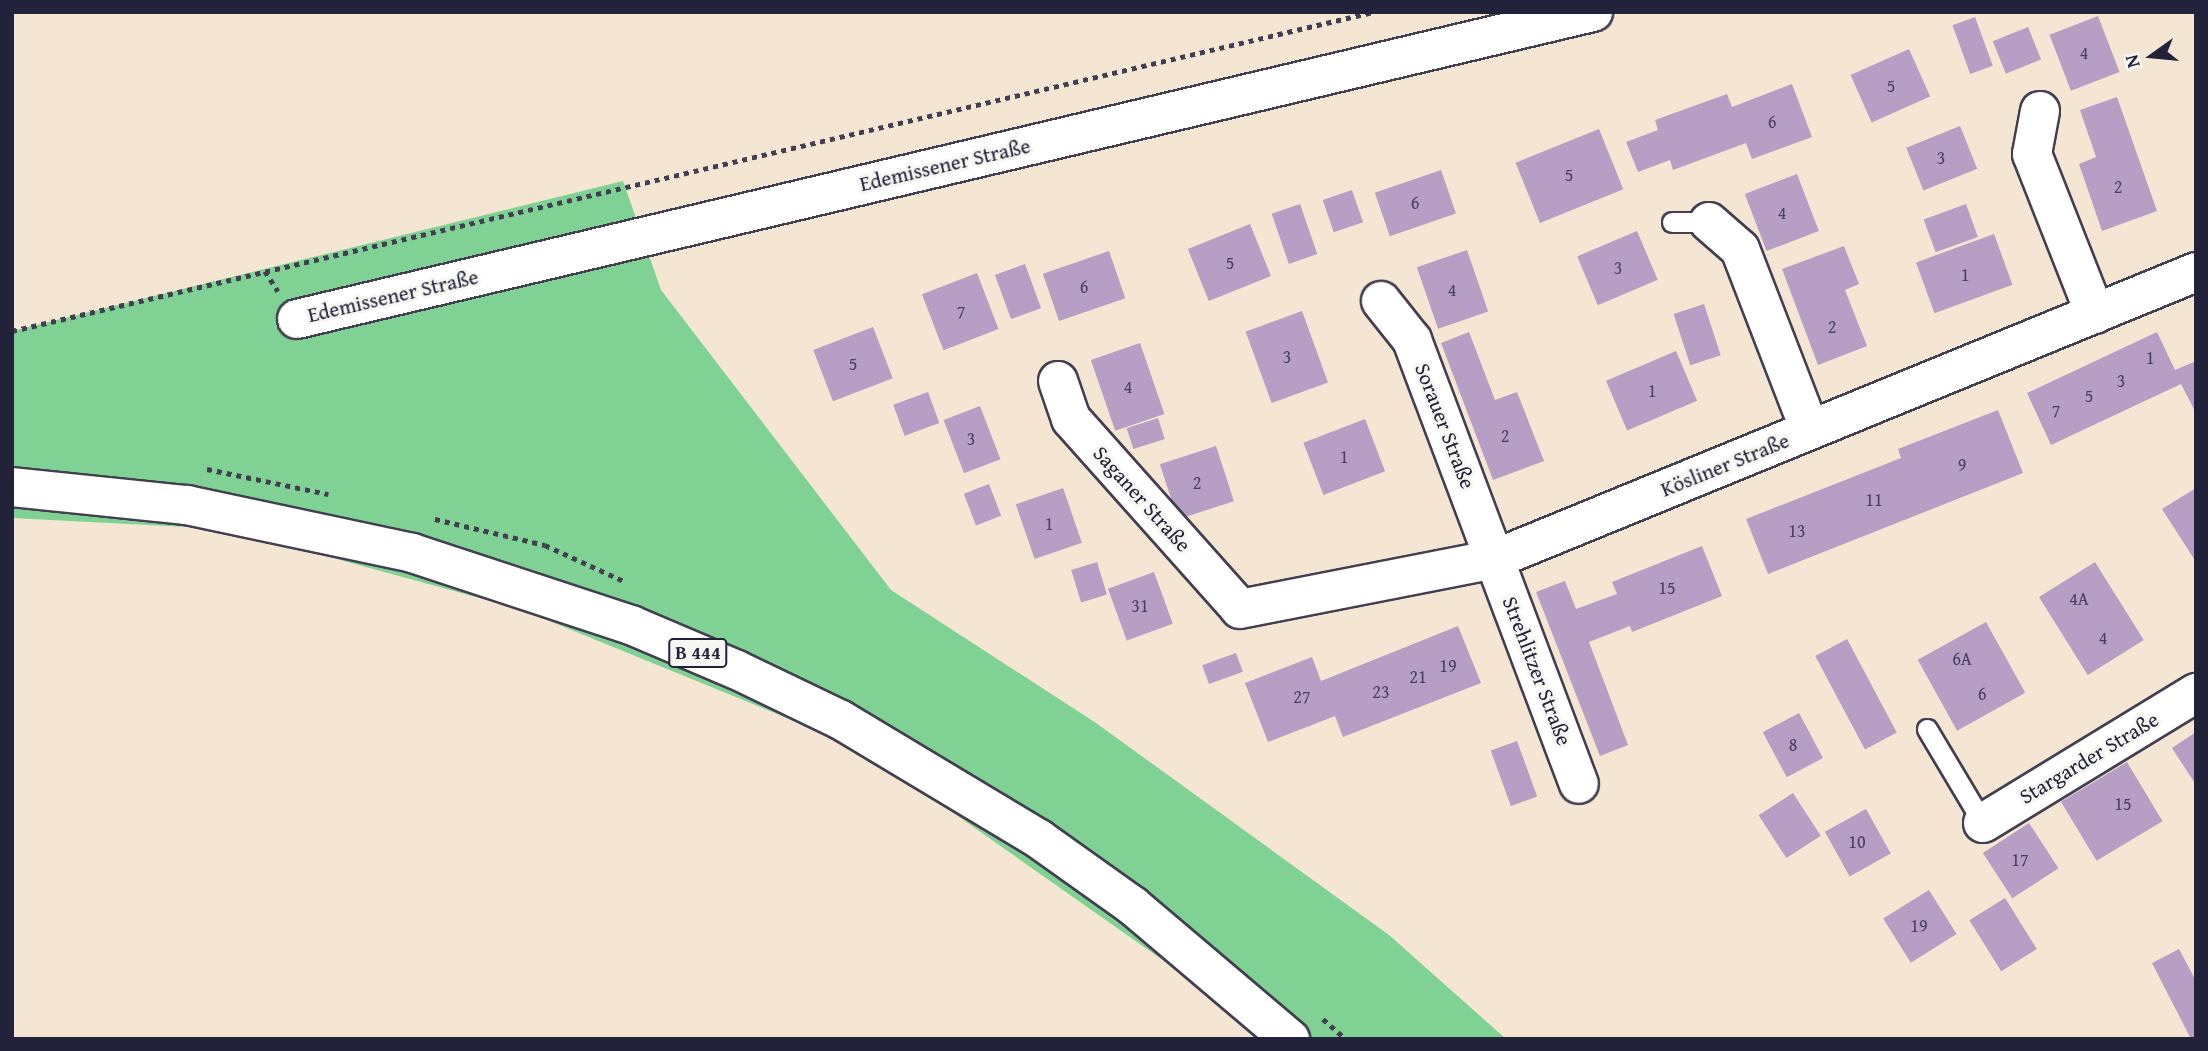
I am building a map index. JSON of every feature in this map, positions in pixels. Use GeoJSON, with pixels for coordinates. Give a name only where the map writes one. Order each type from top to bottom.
{"type":"FeatureCollection","features":[{"type":"Feature","properties":{"kind":"street","name":"Edemissener Straße"},"geometry":{"type":"LineString","coordinates":[[297,318],[1593,12]]}},
{"type":"Feature","properties":{"kind":"street"},"geometry":{"type":"LineString","coordinates":[[2040,111],[2032,154],[2095,314]]}},
{"type":"Feature","properties":{"kind":"street"},"geometry":{"type":"LineString","coordinates":[[1690,222],[1740,249],[1810,430]]}},
{"type":"Feature","properties":{"kind":"street","name":"Kösliner Straße"},"geometry":{"type":"LineString","coordinates":[[1240,609],[1495,559],[2196,272]]}},
{"type":"Feature","properties":{"kind":"street","name":"Sorauer Straße"},"geometry":{"type":"LineString","coordinates":[[1381,301],[1412,340],[1495,559]]}},
{"type":"Feature","properties":{"kind":"street","name":"Saganer Straße"},"geometry":{"type":"LineString","coordinates":[[1058,381],[1071,419],[1240,609]]}},
{"type":"Feature","properties":{"kind":"street","name":"B 444"},"geometry":{"type":"LineString","coordinates":[[12,486],[187,505],[412,553],[535,590],[714,660],[841,720],[1039,839],[1133,906],[1290,1039]]}},
{"type":"Feature","properties":{"kind":"street","name":"Strehlitzer Straße"},"geometry":{"type":"LineString","coordinates":[[1495,559],[1579,783]]}},
{"type":"Feature","properties":{"kind":"street","name":"Stargarder Straße"},"geometry":{"type":"LineString","coordinates":[[1983,823],[2196,693]]}},
{"type":"Feature","properties":{"kind":"lane"},"geometry":{"type":"LineString","coordinates":[[1927,729],[1983,823]]}},
{"type":"Feature","properties":{"kind":"path"},"geometry":{"type":"LineString","coordinates":[[12,331],[1373,12]]}},
{"type":"Feature","properties":{"kind":"green space"},"geometry":{"type":"Polygon","coordinates":[[[623,181],[661,290],[891,590],[1096,723],[1389,935],[1506,1039],[1275,1039],[861,748],[520,609],[226,529],[12,518],[12,331],[623,181]]]}},
{"type":"Feature","properties":{"kind":"building"},"geometry":{"type":"Polygon","coordinates":[[[2098,16],[2120,72],[2071,91],[2049,35],[2098,16]]]}},
{"type":"Feature","properties":{"kind":"building"},"geometry":{"type":"Polygon","coordinates":[[[1975,17],[1993,66],[1970,74],[1952,25],[1975,17]]]}},
{"type":"Feature","properties":{"kind":"building"},"geometry":{"type":"Polygon","coordinates":[[[2028,27],[2041,59],[2006,74],[1993,41],[2028,27]]]}},
{"type":"Feature","properties":{"kind":"building"},"geometry":{"type":"Polygon","coordinates":[[[1909,49],[1930,97],[1872,123],[1851,75],[1909,49]]]}},
{"type":"Feature","properties":{"kind":"building"},"geometry":{"type":"Polygon","coordinates":[[[1792,84],[1812,137],[1752,159],[1746,143],[1673,170],[1670,160],[1638,172],[1626,142],[1658,130],[1655,120],[1727,94],[1732,107],[1792,84]]]}},
{"type":"Feature","properties":{"kind":"building"},"geometry":{"type":"Polygon","coordinates":[[[2117,97],[2157,211],[2102,231],[2079,164],[2096,157],[2080,110],[2117,97]]]}},
{"type":"Feature","properties":{"kind":"building"},"geometry":{"type":"Polygon","coordinates":[[[1960,126],[1977,169],[1923,190],[1906,148],[1960,126]]]}},
{"type":"Feature","properties":{"kind":"building"},"geometry":{"type":"Polygon","coordinates":[[[1599,129],[1623,189],[1540,223],[1516,163],[1599,129]]]}},
{"type":"Feature","properties":{"kind":"building"},"geometry":{"type":"Polygon","coordinates":[[[1441,170],[1456,213],[1390,236],[1375,193],[1441,170]]]}},
{"type":"Feature","properties":{"kind":"building"},"geometry":{"type":"Polygon","coordinates":[[[1797,174],[1819,231],[1767,251],[1745,194],[1797,174]]]}},
{"type":"Feature","properties":{"kind":"building"},"geometry":{"type":"Polygon","coordinates":[[[1352,190],[1363,222],[1334,232],[1323,200],[1352,190]]]}},
{"type":"Feature","properties":{"kind":"building"},"geometry":{"type":"Polygon","coordinates":[[[1300,204],[1317,254],[1289,264],[1272,214],[1300,204]]]}},
{"type":"Feature","properties":{"kind":"building"},"geometry":{"type":"Polygon","coordinates":[[[1966,204],[1978,237],[1936,252],[1924,219],[1966,204]]]}},
{"type":"Feature","properties":{"kind":"building"},"geometry":{"type":"Polygon","coordinates":[[[1250,224],[1271,276],[1209,301],[1188,249],[1250,224]]]}},
{"type":"Feature","properties":{"kind":"building"},"geometry":{"type":"Polygon","coordinates":[[[1637,231],[1658,280],[1598,305],[1577,256],[1637,231]]]}},
{"type":"Feature","properties":{"kind":"building"},"geometry":{"type":"Polygon","coordinates":[[[1994,234],[2012,285],[1934,313],[1916,262],[1994,234]]]}},
{"type":"Feature","properties":{"kind":"building"},"geometry":{"type":"Polygon","coordinates":[[[1844,246],[1859,284],[1845,290],[1867,346],[1818,365],[1782,269],[1844,246]]]}},
{"type":"Feature","properties":{"kind":"building"},"geometry":{"type":"Polygon","coordinates":[[[1467,250],[1488,311],[1438,329],[1417,267],[1467,250]]]}},
{"type":"Feature","properties":{"kind":"building"},"geometry":{"type":"Polygon","coordinates":[[[1109,251],[1125,298],[1059,321],[1043,274],[1109,251]]]}},
{"type":"Feature","properties":{"kind":"building"},"geometry":{"type":"Polygon","coordinates":[[[1025,264],[1041,308],[1011,319],[995,275],[1025,264]]]}},
{"type":"Feature","properties":{"kind":"building"},"geometry":{"type":"Polygon","coordinates":[[[977,273],[999,329],[943,350],[922,294],[977,273]]]}},
{"type":"Feature","properties":{"kind":"building"},"geometry":{"type":"Polygon","coordinates":[[[1704,304],[1721,355],[1690,365],[1674,314],[1704,304]]]}},
{"type":"Feature","properties":{"kind":"building"},"geometry":{"type":"Polygon","coordinates":[[[1302,311],[1328,382],[1272,403],[1246,332],[1302,311]]]}},
{"type":"Feature","properties":{"kind":"building"},"geometry":{"type":"Polygon","coordinates":[[[873,327],[893,378],[833,401],[813,350],[873,327]]]}},
{"type":"Feature","properties":{"kind":"building"},"geometry":{"type":"Polygon","coordinates":[[[1469,332],[1495,400],[1517,392],[1544,461],[1493,480],[1441,343],[1469,332]]]}},
{"type":"Feature","properties":{"kind":"building"},"geometry":{"type":"Polygon","coordinates":[[[2157,332],[2175,370],[2196,361],[2196,413],[2181,384],[2051,445],[2027,393],[2157,332]]]}},
{"type":"Feature","properties":{"kind":"building"},"geometry":{"type":"Polygon","coordinates":[[[1140,343],[1164,414],[1115,431],[1091,360],[1140,343]]]}},
{"type":"Feature","properties":{"kind":"building"},"geometry":{"type":"Polygon","coordinates":[[[1676,351],[1697,401],[1627,430],[1606,381],[1676,351]]]}},
{"type":"Feature","properties":{"kind":"building"},"geometry":{"type":"Polygon","coordinates":[[[928,392],[939,423],[905,436],[893,405],[928,392]]]}},
{"type":"Feature","properties":{"kind":"building"},"geometry":{"type":"Polygon","coordinates":[[[980,406],[1000,459],[964,473],[944,420],[980,406]]]}},
{"type":"Feature","properties":{"kind":"building"},"geometry":{"type":"Polygon","coordinates":[[[1998,410],[2023,473],[1768,574],[1746,519],[1901,458],[1898,449],[1998,410]]]}},
{"type":"Feature","properties":{"kind":"building"},"geometry":{"type":"Polygon","coordinates":[[[1158,418],[1165,439],[1133,449],[1127,428],[1158,418]]]}},
{"type":"Feature","properties":{"kind":"building"},"geometry":{"type":"Polygon","coordinates":[[[1365,419],[1385,471],[1323,495],[1303,443],[1365,419]]]}},
{"type":"Feature","properties":{"kind":"building"},"geometry":{"type":"Polygon","coordinates":[[[1216,446],[1234,501],[1178,519],[1160,464],[1216,446]]]}},
{"type":"Feature","properties":{"kind":"building"},"geometry":{"type":"Polygon","coordinates":[[[989,484],[1001,516],[976,525],[964,494],[989,484]]]}},
{"type":"Feature","properties":{"kind":"building"},"geometry":{"type":"Polygon","coordinates":[[[1063,488],[1082,543],[1035,559],[1016,504],[1063,488]]]}},
{"type":"Feature","properties":{"kind":"building"},"geometry":{"type":"Polygon","coordinates":[[[2196,488],[2196,562],[2162,509],[2196,488]]]}},
{"type":"Feature","properties":{"kind":"building"},"geometry":{"type":"Polygon","coordinates":[[[1702,546],[1722,596],[1632,632],[1630,626],[1589,642],[1628,745],[1600,756],[1536,592],[1565,581],[1576,609],[1617,594],[1612,582],[1702,546]]]}},
{"type":"Feature","properties":{"kind":"building"},"geometry":{"type":"Polygon","coordinates":[[[1097,562],[1107,595],[1081,602],[1071,570],[1097,562]]]}},
{"type":"Feature","properties":{"kind":"building"},"geometry":{"type":"Polygon","coordinates":[[[2095,562],[2144,640],[2088,675],[2039,597],[2095,562]]]}},
{"type":"Feature","properties":{"kind":"building"},"geometry":{"type":"Polygon","coordinates":[[[1154,572],[1173,624],[1127,640],[1108,589],[1154,572]]]}},
{"type":"Feature","properties":{"kind":"building"},"geometry":{"type":"Polygon","coordinates":[[[1986,622],[2025,693],[1957,731],[1918,660],[1986,622]]]}},
{"type":"Feature","properties":{"kind":"building"},"geometry":{"type":"Polygon","coordinates":[[[1458,626],[1481,683],[1343,737],[1335,716],[1268,742],[1245,683],[1312,657],[1321,681],[1458,626]]]}},
{"type":"Feature","properties":{"kind":"building"},"geometry":{"type":"Polygon","coordinates":[[[1847,639],[1897,733],[1865,749],[1815,656],[1847,639]]]}},
{"type":"Feature","properties":{"kind":"building"},"geometry":{"type":"Polygon","coordinates":[[[1236,653],[1243,672],[1209,684],[1202,665],[1236,653]]]}},
{"type":"Feature","properties":{"kind":"building"},"geometry":{"type":"Polygon","coordinates":[[[1799,713],[1823,758],[1787,777],[1763,732],[1799,713]]]}},
{"type":"Feature","properties":{"kind":"building"},"geometry":{"type":"Polygon","coordinates":[[[2196,732],[2196,785],[2172,748],[2196,732]]]}},
{"type":"Feature","properties":{"kind":"building"},"geometry":{"type":"Polygon","coordinates":[[[1517,741],[1537,796],[1511,806],[1491,751],[1517,741]]]}},
{"type":"Feature","properties":{"kind":"building"},"geometry":{"type":"Polygon","coordinates":[[[2127,762],[2163,821],[2097,861],[2061,802],[2127,762]]]}},
{"type":"Feature","properties":{"kind":"building"},"geometry":{"type":"Polygon","coordinates":[[[1793,793],[1821,836],[1786,858],[1759,815],[1793,793]]]}},
{"type":"Feature","properties":{"kind":"building"},"geometry":{"type":"Polygon","coordinates":[[[1866,809],[1891,854],[1850,876],[1825,832],[1866,809]]]}},
{"type":"Feature","properties":{"kind":"building"},"geometry":{"type":"Polygon","coordinates":[[[2029,823],[2058,868],[2012,898],[1983,853],[2029,823]]]}},
{"type":"Feature","properties":{"kind":"building"},"geometry":{"type":"Polygon","coordinates":[[[1929,890],[1957,934],[1911,963],[1883,919],[1929,890]]]}},
{"type":"Feature","properties":{"kind":"building"},"geometry":{"type":"Polygon","coordinates":[[[2005,898],[2037,949],[2001,971],[1969,920],[2005,898]]]}},
{"type":"Feature","properties":{"kind":"building"},"geometry":{"type":"Polygon","coordinates":[[[2179,949],[2196,981],[2196,1039],[2191,1039],[2152,963],[2179,949]]]}}]}
